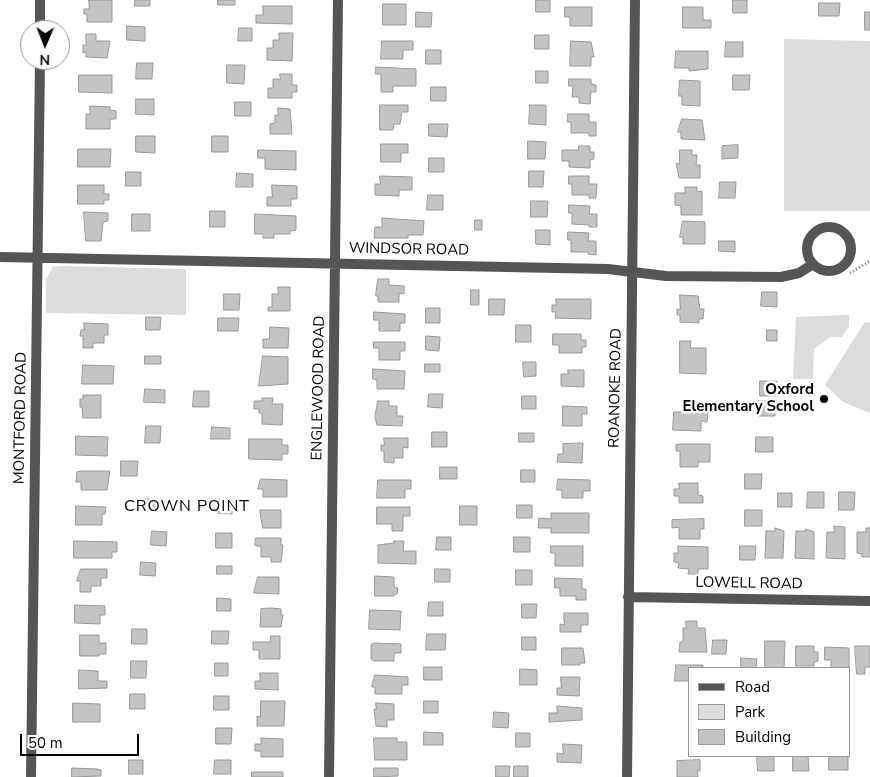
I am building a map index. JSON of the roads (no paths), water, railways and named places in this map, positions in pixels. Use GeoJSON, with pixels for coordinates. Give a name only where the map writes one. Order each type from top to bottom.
{"type":"FeatureCollection","features":[{"type":"Feature","properties":{"kind":"street"},"geometry":{"type":"LineString","coordinates":[[40,0],[40,20]]}},
{"type":"Feature","properties":{"kind":"street","name":"ENGLEWOOD ROAD"},"geometry":{"type":"LineString","coordinates":[[329,777],[338,0]]}},
{"type":"Feature","properties":{"kind":"street","name":"ROANOKE ROAD"},"geometry":{"type":"LineString","coordinates":[[627,777],[636,0]]}},
{"type":"Feature","properties":{"kind":"street","name":"MONTFORD ROAD"},"geometry":{"type":"LineString","coordinates":[[31,777],[40,70]]}},
{"type":"Feature","properties":{"kind":"street"},"geometry":{"type":"LineString","coordinates":[[830,227],[844,233],[849,239],[850,252],[844,264],[832,270],[819,268],[813,264],[807,250],[808,243],[816,231],[830,227]]}},
{"type":"Feature","properties":{"kind":"street","name":"WINDSOR ROAD"},"geometry":{"type":"LineString","coordinates":[[0,257],[608,269],[666,276],[781,277],[799,274],[813,264]]}},
{"type":"Feature","properties":{"kind":"street","name":"LOWELL ROAD"},"geometry":{"type":"LineString","coordinates":[[628,596],[870,601]]}},
{"type":"Feature","properties":{"kind":"place","name":"Oxford Elementary School"},"geometry":{"type":"Point","coordinates":[824,399]}},
{"type":"Feature","properties":{"kind":"district","name":"CROWN POINT"},"geometry":{"type":"Point","coordinates":[187,507]}}]}
